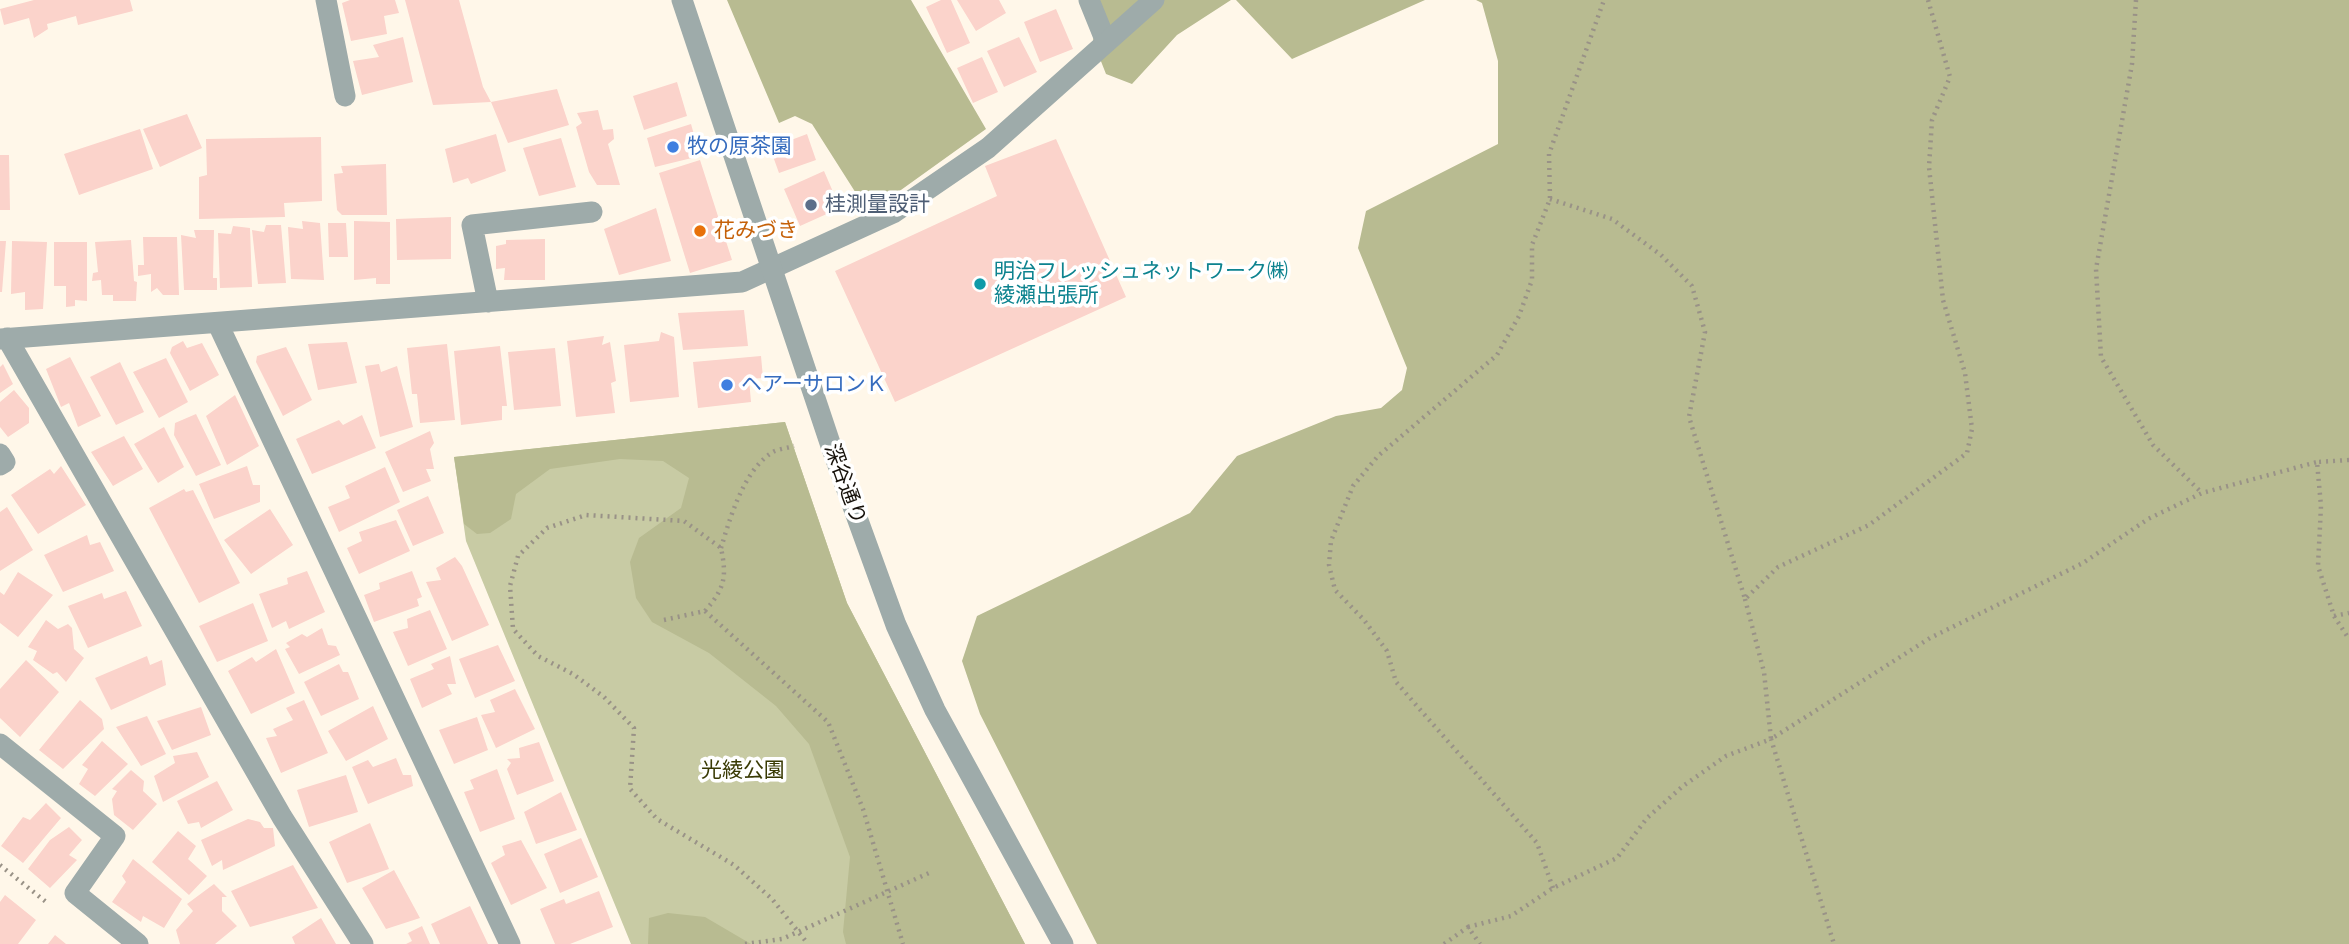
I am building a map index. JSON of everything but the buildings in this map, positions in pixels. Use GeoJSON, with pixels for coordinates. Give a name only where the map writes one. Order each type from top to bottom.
{"type":"FeatureCollection","features":[{"type":"Feature","properties":{"kind":"street"},"geometry":{"type":"LineString","coordinates":[[326,0],[345,96]]}},
{"type":"Feature","properties":{"kind":"street","name":"深谷通り"},"geometry":{"type":"LineString","coordinates":[[682,0],[831,446],[896,625],[935,710],[1063,944]]}},
{"type":"Feature","properties":{"kind":"street"},"geometry":{"type":"LineString","coordinates":[[1089,0],[1106,42]]}},
{"type":"Feature","properties":{"kind":"street"},"geometry":{"type":"LineString","coordinates":[[363,944],[275,805],[4,338],[218,324],[742,282],[903,206],[988,148],[1154,0]]}},
{"type":"Feature","properties":{"kind":"street"},"geometry":{"type":"LineString","coordinates":[[488,302],[472,225],[592,212]]}},
{"type":"Feature","properties":{"kind":"street"},"geometry":{"type":"LineString","coordinates":[[218,324],[510,944]]}},
{"type":"Feature","properties":{"kind":"street"},"geometry":{"type":"LineString","coordinates":[[0,454],[5,462],[0,465]]}},
{"type":"Feature","properties":{"kind":"street"},"geometry":{"type":"LineString","coordinates":[[0,744],[115,836],[75,893],[138,944]]}},
{"type":"Feature","properties":{"kind":"path"},"geometry":{"type":"LineString","coordinates":[[1553,888],[1537,843],[1396,682],[1387,651],[1335,590],[1329,565],[1331,541],[1353,486],[1369,466],[1497,355],[1519,316],[1532,280],[1532,245],[1550,199],[1549,154],[1604,0]]}},
{"type":"Feature","properties":{"kind":"path"},"geometry":{"type":"LineString","coordinates":[[1745,599],[1778,567],[1869,525],[1967,453],[1972,429],[1966,384],[1943,300],[1929,167],[1932,120],[1950,77],[1928,0]]}},
{"type":"Feature","properties":{"kind":"path"},"geometry":{"type":"LineString","coordinates":[[2136,0],[2132,64],[2096,269],[2101,356],[2153,445],[2202,493]]}},
{"type":"Feature","properties":{"kind":"path"},"geometry":{"type":"LineString","coordinates":[[1550,199],[1612,219],[1661,255],[1692,286],[1705,332],[1689,417],[1745,599],[1764,672],[1771,738],[1833,944]]}},
{"type":"Feature","properties":{"kind":"path"},"geometry":{"type":"LineString","coordinates":[[664,620],[705,611],[720,595],[726,572],[721,548],[735,502],[748,479],[772,452],[794,446]]}},
{"type":"Feature","properties":{"kind":"path"},"geometry":{"type":"LineString","coordinates":[[1444,944],[1468,927],[1511,916],[1553,888],[1617,858],[1647,818],[1726,756],[1771,738],[1930,638],[2083,563],[2148,519],[2202,493],[2316,462],[2349,460]]}},
{"type":"Feature","properties":{"kind":"path"},"geometry":{"type":"LineString","coordinates":[[2316,462],[2321,506],[2318,566],[2334,617],[2349,639]]}},
{"type":"Feature","properties":{"kind":"path"},"geometry":{"type":"LineString","coordinates":[[721,548],[684,521],[586,515],[547,528],[518,556],[510,586],[513,629],[538,656],[583,681],[604,697],[634,728],[631,789],[657,819],[734,864],[772,899],[808,944]]}},
{"type":"Feature","properties":{"kind":"path"},"geometry":{"type":"LineString","coordinates":[[705,611],[828,722],[863,809],[903,944]]}},
{"type":"Feature","properties":{"kind":"path"},"geometry":{"type":"LineString","coordinates":[[2334,617],[2349,613]]}},
{"type":"Feature","properties":{"kind":"path"},"geometry":{"type":"LineString","coordinates":[[746,944],[782,939],[929,873]]}},
{"type":"Feature","properties":{"kind":"path"},"geometry":{"type":"LineString","coordinates":[[1468,927],[1480,944]]}},
{"type":"Feature","properties":{"kind":"green space"},"geometry":{"type":"Polygon","coordinates":[[[727,0],[911,0],[986,129],[887,200],[866,209],[812,124],[795,116],[779,123],[727,0]]]}},
{"type":"Feature","properties":{"kind":"green space"},"geometry":{"type":"Polygon","coordinates":[[[1099,0],[1231,0],[1177,35],[1132,84],[1106,74],[1093,41],[1099,0]]]}},
{"type":"Feature","properties":{"kind":"green space"},"geometry":{"type":"Polygon","coordinates":[[[1236,0],[1425,0],[1292,59],[1236,0]]]}},
{"type":"Feature","properties":{"kind":"green space"},"geometry":{"type":"Polygon","coordinates":[[[1476,0],[2349,0],[2349,944],[1097,944],[980,714],[962,661],[977,616],[1190,513],[1237,456],[1336,416],[1381,408],[1402,390],[1407,368],[1358,248],[1366,211],[1498,144],[1498,61],[1482,3],[1476,0]]]}},
{"type":"Feature","properties":{"kind":"green space","name":"光綾公園"},"geometry":{"type":"Polygon","coordinates":[[[785,422],[847,603],[1025,944],[631,944],[466,541],[454,457],[785,422]]]}},
{"type":"Feature","properties":{"kind":"green space"},"geometry":{"type":"Polygon","coordinates":[[[785,422],[847,603],[1025,944],[846,944],[843,932],[850,857],[809,744],[776,706],[709,653],[652,622],[636,598],[630,562],[639,538],[681,508],[689,478],[663,461],[620,459],[550,469],[516,494],[511,519],[490,533],[477,534],[464,524],[454,457],[785,422]]]}},
{"type":"Feature","properties":{"kind":"green space"},"geometry":{"type":"Polygon","coordinates":[[[668,913],[705,917],[751,944],[648,944],[649,918],[668,913]]]}},
{"type":"Feature","properties":{"kind":"place","name":"牧の原茶園"},"geometry":{"type":"Point","coordinates":[673,147]}},
{"type":"Feature","properties":{"kind":"place","name":"桂測量設計"},"geometry":{"type":"Point","coordinates":[811,205]}},
{"type":"Feature","properties":{"kind":"place","name":"花みづき"},"geometry":{"type":"Point","coordinates":[700,231]}},
{"type":"Feature","properties":{"kind":"place","name":"明治フレッシュネットワーク㈱ 綾瀬出張所"},"geometry":{"type":"Point","coordinates":[980,284]}},
{"type":"Feature","properties":{"kind":"place","name":"ヘアーサロンＫ"},"geometry":{"type":"Point","coordinates":[727,385]}}]}
